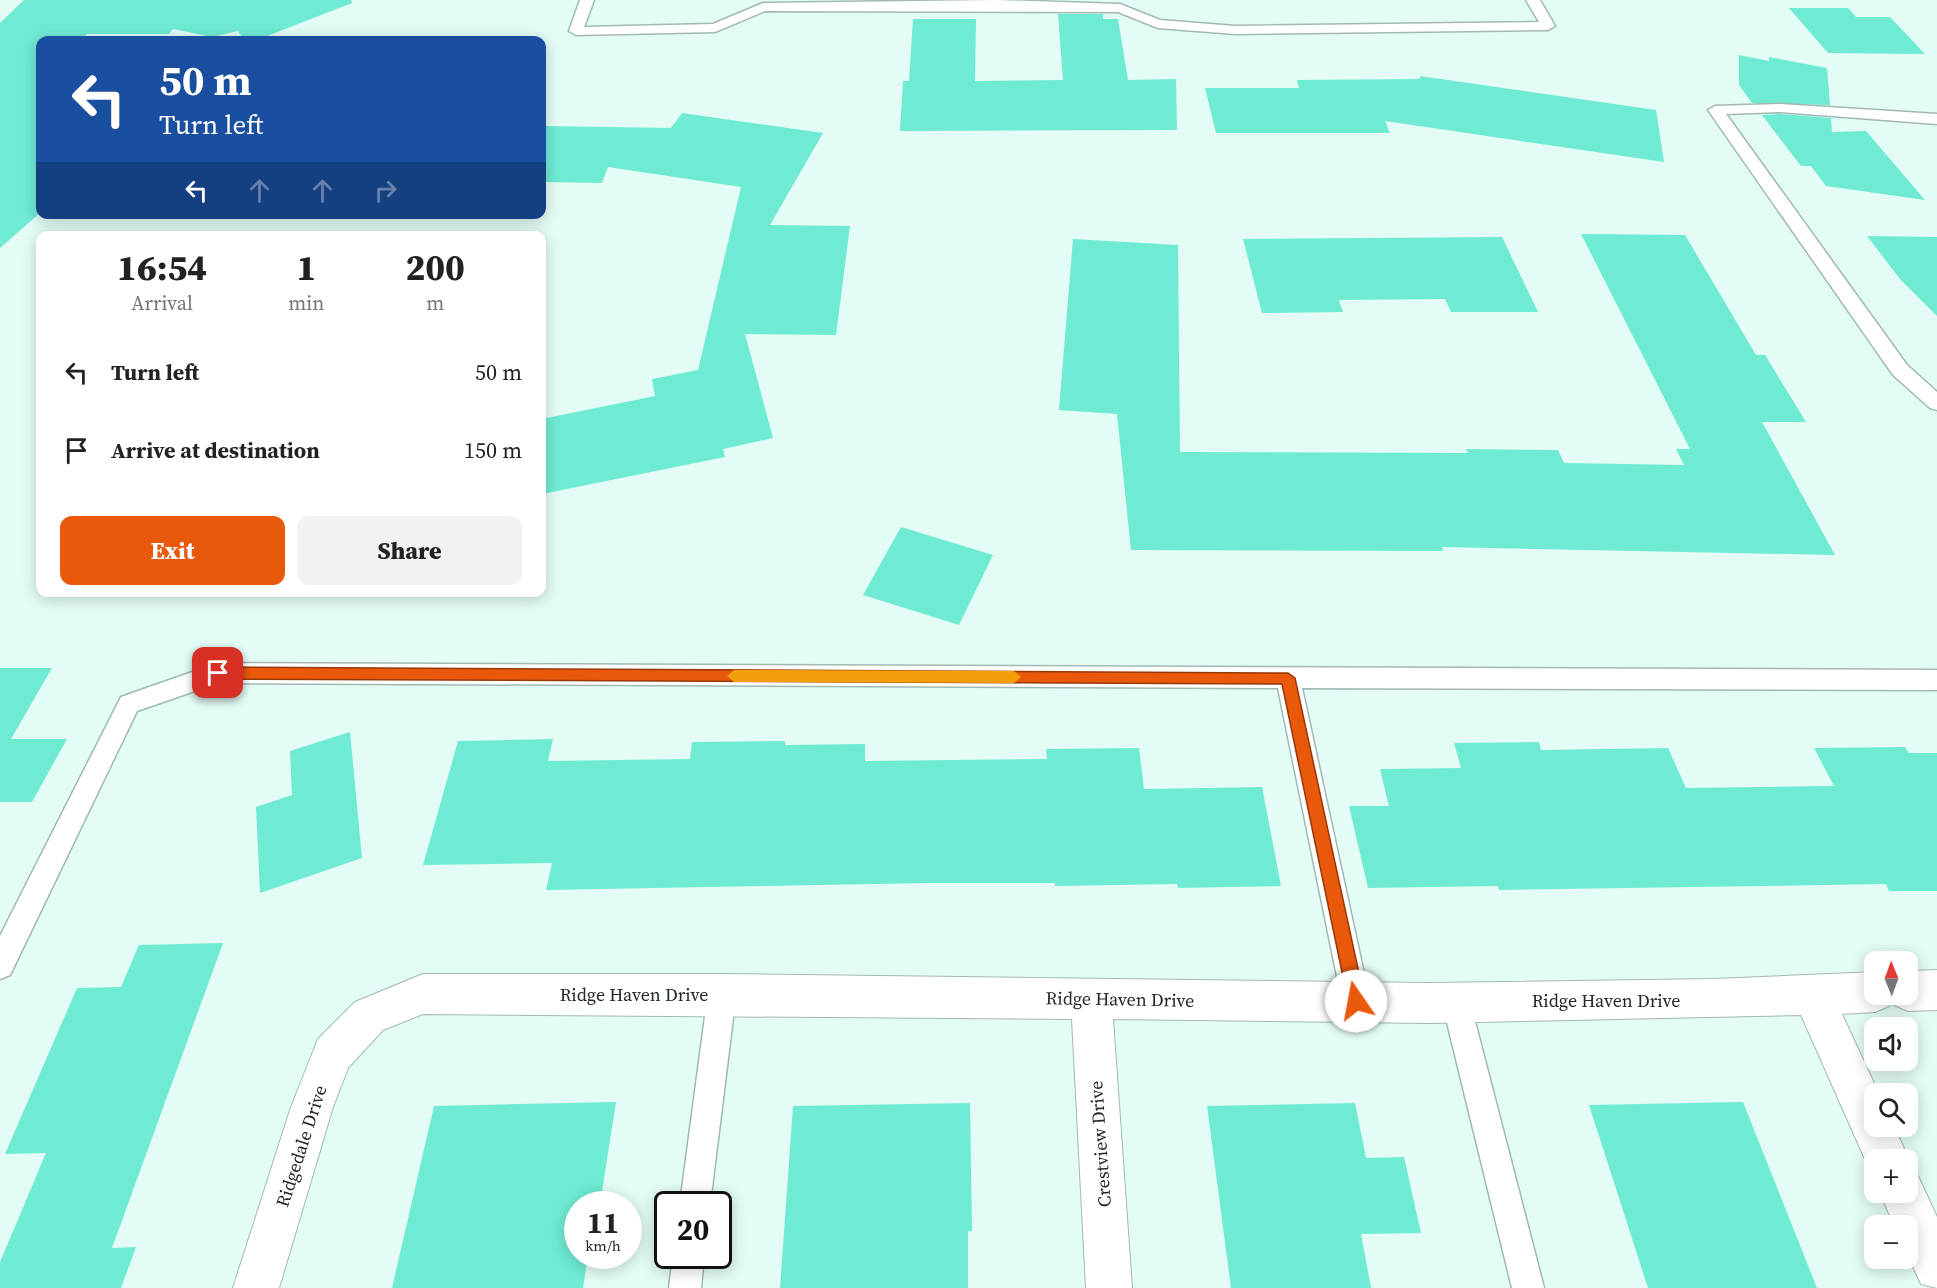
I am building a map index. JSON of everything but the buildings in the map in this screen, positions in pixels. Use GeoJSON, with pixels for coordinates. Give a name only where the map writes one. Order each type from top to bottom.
{"type":"FeatureCollection","features":[{"type":"Feature","properties":{"kind":"street"},"geometry":{"type":"LineString","coordinates":[[1918,991],[1937,990]]}},
{"type":"Feature","properties":{"kind":"street","name":"Ridge Haven Drive"},"geometry":{"type":"LineString","coordinates":[[369,1016],[423,994],[722,993],[1456,1002],[1714,999],[1864,992]]}},
{"type":"Feature","properties":{"kind":"street"},"geometry":{"type":"LineString","coordinates":[[1812,994],[1882,1149]]}},
{"type":"Feature","properties":{"kind":"street","name":"Crestview Drive"},"geometry":{"type":"LineString","coordinates":[[1091,999],[1109,1288]]}},
{"type":"Feature","properties":{"kind":"street","name":"Ridgedale Drive"},"geometry":{"type":"LineString","coordinates":[[256,1288],[312,1107],[333,1054],[369,1016]]}},
{"type":"Feature","properties":{"kind":"street"},"geometry":{"type":"LineString","coordinates":[[1907,1203],[1937,1268]]}},
{"type":"Feature","properties":{"kind":"lane"},"geometry":{"type":"LineString","coordinates":[[587,0],[576,31],[715,28],[763,7],[1005,3],[1119,4],[1158,24],[1235,30],[1548,26],[1533,0]]}},
{"type":"Feature","properties":{"kind":"lane"},"geometry":{"type":"LineString","coordinates":[[1937,119],[1780,108],[1715,110],[1900,370],[1937,403]]}},
{"type":"Feature","properties":{"kind":"lane"},"geometry":{"type":"LineString","coordinates":[[0,965],[129,704],[218,673],[1937,680]]}},
{"type":"Feature","properties":{"kind":"lane"},"geometry":{"type":"LineString","coordinates":[[1288,678],[1356,1001]]}},
{"type":"Feature","properties":{"kind":"lane"},"geometry":{"type":"LineString","coordinates":[[697,1191],[722,993]]}},
{"type":"Feature","properties":{"kind":"lane"},"geometry":{"type":"LineString","coordinates":[[1456,1002],[1528,1288]]}},
{"type":"Feature","properties":{"kind":"lane"},"geometry":{"type":"LineString","coordinates":[[685,1288],[687,1269]]}},
{"type":"Feature","properties":{"kind":"slow traffic"},"geometry":{"type":"LineString","coordinates":[[734,676],[1014,677]]}},
{"type":"Feature","properties":{"kind":"route"},"geometry":{"type":"LineString","coordinates":[[218,673],[1288,678],[1356,1001]]}}]}
